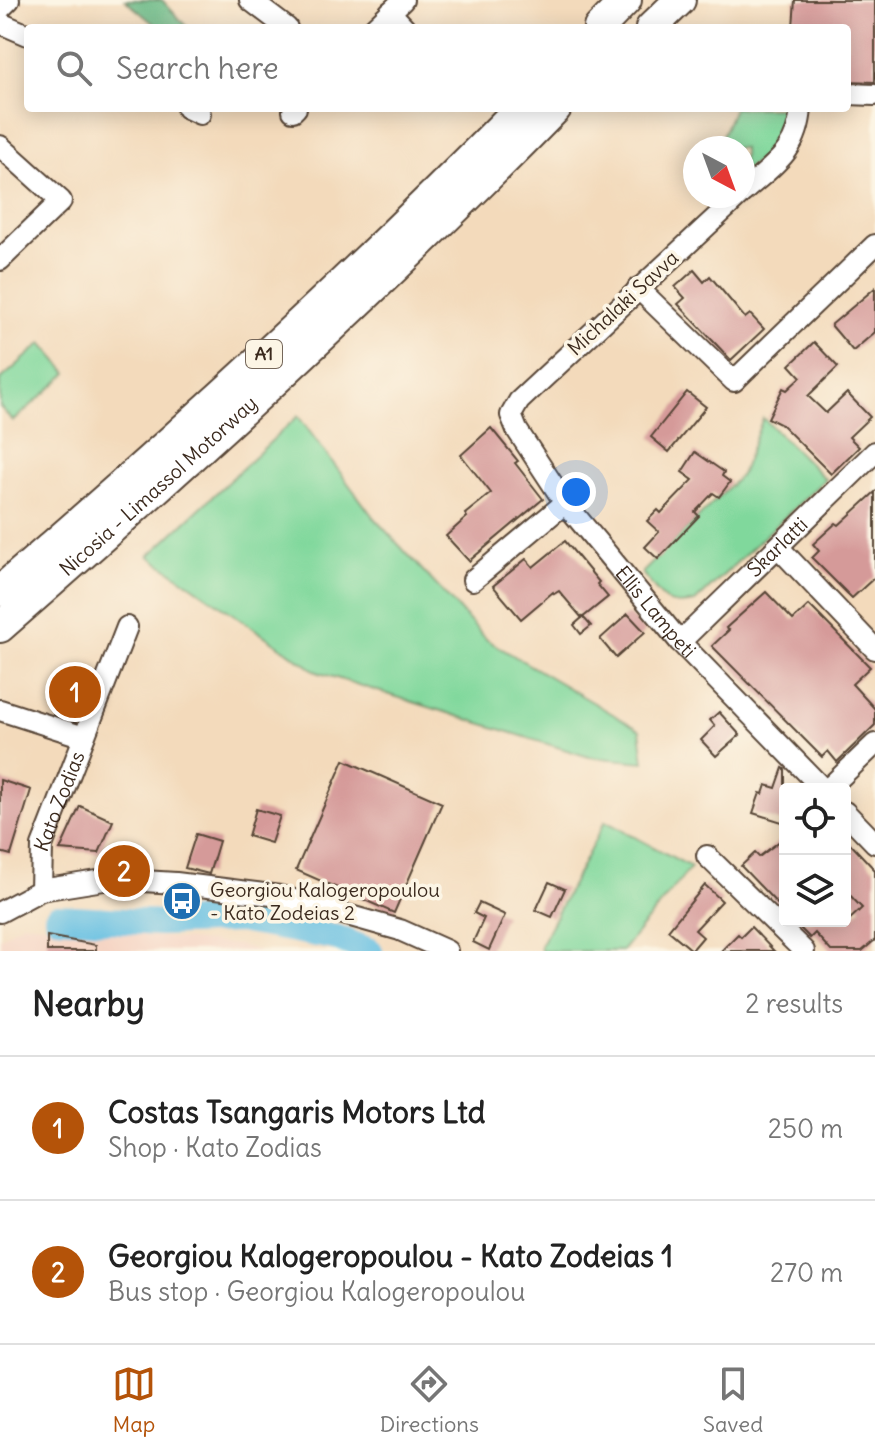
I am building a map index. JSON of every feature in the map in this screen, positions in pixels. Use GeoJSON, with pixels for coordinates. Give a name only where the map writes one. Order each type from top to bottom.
{"type":"FeatureCollection","features":[{"type":"Feature","properties":{"kind":"highway"},"geometry":{"type":"LineString","coordinates":[[603,24],[626,0]]}},
{"type":"Feature","properties":{"kind":"highway"},"geometry":{"type":"LineString","coordinates":[[638,24],[661,0]]}},
{"type":"Feature","properties":{"kind":"highway"},"geometry":{"type":"LineString","coordinates":[[655,24],[680,0]]}},
{"type":"Feature","properties":{"kind":"highway","name":"Nicosia - Limassol Motorway"},"geometry":{"type":"LineString","coordinates":[[0,591],[91,513],[421,210],[516,112]]}},
{"type":"Feature","properties":{"kind":"highway","name":"Nicosia - Limassol Motorway"},"geometry":{"type":"LineString","coordinates":[[0,627],[111,530],[438,228],[552,112]]}},
{"type":"Feature","properties":{"kind":"highway"},"geometry":{"type":"LineString","coordinates":[[438,228],[566,112]]}},
{"type":"Feature","properties":{"kind":"street"},"geometry":{"type":"LineString","coordinates":[[0,9],[9,0]]}},
{"type":"Feature","properties":{"kind":"street"},"geometry":{"type":"LineString","coordinates":[[250,0],[282,24]]}},
{"type":"Feature","properties":{"kind":"street"},"geometry":{"type":"LineString","coordinates":[[378,24],[396,6]]}},
{"type":"Feature","properties":{"kind":"street"},"geometry":{"type":"LineString","coordinates":[[0,23],[24,33]]}},
{"type":"Feature","properties":{"kind":"street"},"geometry":{"type":"LineString","coordinates":[[851,94],[875,95]]}},
{"type":"Feature","properties":{"kind":"street","name":"Michalaki Savva"},"geometry":{"type":"LineString","coordinates":[[755,182],[787,153],[800,131],[801,112]]}},
{"type":"Feature","properties":{"kind":"street"},"geometry":{"type":"LineString","coordinates":[[0,146],[61,201],[0,260]]}},
{"type":"Feature","properties":{"kind":"street","name":"Michalaki Savva"},"geometry":{"type":"LineString","coordinates":[[511,415],[519,401],[726,208]]}},
{"type":"Feature","properties":{"kind":"street"},"geometry":{"type":"LineString","coordinates":[[638,288],[734,381],[875,245]]}},
{"type":"Feature","properties":{"kind":"street","name":"Ellis Lampeti"},"geometry":{"type":"LineString","coordinates":[[511,415],[517,430],[565,503],[680,642],[820,783]]}},
{"type":"Feature","properties":{"kind":"street","name":"Skarlatti"},"geometry":{"type":"LineString","coordinates":[[680,642],[875,453]]}},
{"type":"Feature","properties":{"kind":"street"},"geometry":{"type":"LineString","coordinates":[[473,580],[565,503]]}},
{"type":"Feature","properties":{"kind":"street"},"geometry":{"type":"LineString","coordinates":[[778,547],[875,649]]}},
{"type":"Feature","properties":{"kind":"street","name":"Kato Zodias"},"geometry":{"type":"LineString","coordinates":[[41,890],[42,846],[127,627]]}},
{"type":"Feature","properties":{"kind":"street"},"geometry":{"type":"LineString","coordinates":[[0,710],[84,737]]}},
{"type":"Feature","properties":{"kind":"street"},"geometry":{"type":"LineString","coordinates":[[833,783],[875,744]]}},
{"type":"Feature","properties":{"kind":"street"},"geometry":{"type":"LineString","coordinates":[[851,818],[875,843]]}},
{"type":"Feature","properties":{"kind":"street"},"geometry":{"type":"LineString","coordinates":[[707,856],[804,951]]}},
{"type":"Feature","properties":{"kind":"street"},"geometry":{"type":"LineString","coordinates":[[0,912],[41,890],[110,879],[176,883],[280,896],[400,930],[447,951]]}},
{"type":"Feature","properties":{"kind":"shaded area"},"geometry":{"type":"Polygon","coordinates":[[[23,923],[238,945],[261,951],[0,951],[0,938],[23,923]]]}},
{"type":"Feature","properties":{"kind":"green space"},"geometry":{"type":"Polygon","coordinates":[[[125,0],[162,0],[184,24],[154,24],[125,0]]]}},
{"type":"Feature","properties":{"kind":"green space"},"geometry":{"type":"Polygon","coordinates":[[[732,112],[783,112],[787,126],[768,152],[755,162],[755,136],[722,136],[732,112]]]}},
{"type":"Feature","properties":{"kind":"green space"},"geometry":{"type":"Polygon","coordinates":[[[42,343],[68,373],[13,421],[0,407],[0,380],[42,343]]]}},
{"type":"Feature","properties":{"kind":"green space"},"geometry":{"type":"Polygon","coordinates":[[[298,416],[374,518],[487,640],[640,730],[644,762],[589,757],[317,672],[149,556],[298,416]]]}},
{"type":"Feature","properties":{"kind":"green space"},"geometry":{"type":"Polygon","coordinates":[[[763,418],[825,479],[695,602],[669,602],[642,573],[741,475],[763,418]]]}},
{"type":"Feature","properties":{"kind":"green space"},"geometry":{"type":"Polygon","coordinates":[[[605,821],[691,867],[622,951],[541,951],[540,946],[605,821]]]}},
{"type":"Feature","properties":{"kind":"building"},"geometry":{"type":"Polygon","coordinates":[[[795,0],[875,0],[875,82],[851,81],[851,24],[793,24],[795,0]]]}},
{"type":"Feature","properties":{"kind":"building"},"geometry":{"type":"Polygon","coordinates":[[[694,270],[704,282],[710,276],[745,318],[750,314],[764,329],[731,360],[678,304],[685,298],[675,287],[694,270]]]}},
{"type":"Feature","properties":{"kind":"building"},"geometry":{"type":"Polygon","coordinates":[[[875,288],[875,332],[853,351],[831,325],[875,288]]]}},
{"type":"Feature","properties":{"kind":"building"},"geometry":{"type":"Polygon","coordinates":[[[814,342],[838,367],[808,396],[826,413],[847,393],[870,417],[849,437],[859,447],[831,474],[782,425],[768,418],[783,388],[787,390],[801,377],[790,365],[814,342]]]}},
{"type":"Feature","properties":{"kind":"building"},"geometry":{"type":"Polygon","coordinates":[[[687,392],[706,407],[669,452],[651,437],[687,392]]]}},
{"type":"Feature","properties":{"kind":"building"},"geometry":{"type":"Polygon","coordinates":[[[491,428],[543,499],[469,561],[446,536],[467,517],[465,514],[491,493],[461,455],[491,428]]]}},
{"type":"Feature","properties":{"kind":"building"},"geometry":{"type":"Polygon","coordinates":[[[695,452],[724,472],[722,476],[730,482],[719,497],[713,493],[695,512],[699,516],[658,559],[645,547],[659,532],[647,521],[658,510],[661,513],[693,480],[682,472],[695,452]]]}},
{"type":"Feature","properties":{"kind":"building"},"geometry":{"type":"Polygon","coordinates":[[[875,492],[875,577],[852,598],[812,558],[819,551],[813,544],[875,492]]]}},
{"type":"Feature","properties":{"kind":"building"},"geometry":{"type":"Polygon","coordinates":[[[565,541],[608,597],[582,618],[559,591],[553,592],[521,619],[493,586],[526,559],[533,567],[565,541]]]}},
{"type":"Feature","properties":{"kind":"building"},"geometry":{"type":"Polygon","coordinates":[[[766,592],[793,620],[809,605],[870,667],[852,684],[875,709],[875,725],[837,762],[828,751],[822,757],[712,646],[729,630],[726,628],[766,592]]]}},
{"type":"Feature","properties":{"kind":"building"},"geometry":{"type":"Polygon","coordinates":[[[628,614],[645,632],[616,658],[600,639],[628,614]]]}},
{"type":"Feature","properties":{"kind":"building"},"geometry":{"type":"Polygon","coordinates":[[[583,617],[591,626],[581,634],[574,625],[583,617]]]}},
{"type":"Feature","properties":{"kind":"building"},"geometry":{"type":"Polygon","coordinates":[[[719,712],[740,735],[716,756],[701,740],[715,726],[710,720],[719,712]]]}},
{"type":"Feature","properties":{"kind":"building"},"geometry":{"type":"Polygon","coordinates":[[[344,760],[442,803],[394,913],[296,870],[344,760]]]}},
{"type":"Feature","properties":{"kind":"building"},"geometry":{"type":"Polygon","coordinates":[[[783,768],[785,783],[779,783],[779,821],[753,813],[766,785],[776,788],[783,768]]]}},
{"type":"Feature","properties":{"kind":"building"},"geometry":{"type":"Polygon","coordinates":[[[0,780],[31,790],[11,855],[0,852],[0,780]]]}},
{"type":"Feature","properties":{"kind":"building"},"geometry":{"type":"Polygon","coordinates":[[[80,806],[113,821],[99,853],[60,850],[80,806]]]}},
{"type":"Feature","properties":{"kind":"building"},"geometry":{"type":"Polygon","coordinates":[[[256,809],[280,816],[271,843],[248,836],[256,809]]]}},
{"type":"Feature","properties":{"kind":"building"},"geometry":{"type":"Polygon","coordinates":[[[196,834],[219,841],[209,874],[185,868],[196,834]]]}},
{"type":"Feature","properties":{"kind":"building"},"geometry":{"type":"Polygon","coordinates":[[[779,842],[779,906],[741,866],[755,853],[759,857],[779,842]]]}},
{"type":"Feature","properties":{"kind":"building"},"geometry":{"type":"Polygon","coordinates":[[[851,844],[875,870],[875,940],[862,951],[831,951],[815,933],[810,938],[799,927],[851,927],[851,918],[862,908],[851,896],[851,844]]]}},
{"type":"Feature","properties":{"kind":"building"},"geometry":{"type":"Polygon","coordinates":[[[549,882],[565,889],[552,917],[536,910],[549,882]]]}},
{"type":"Feature","properties":{"kind":"building"},"geometry":{"type":"Polygon","coordinates":[[[705,885],[722,901],[695,930],[703,937],[692,950],[668,930],[705,885]]]}},
{"type":"Feature","properties":{"kind":"building"},"geometry":{"type":"Polygon","coordinates":[[[479,903],[505,915],[489,950],[473,942],[484,918],[474,913],[479,903]]]}},
{"type":"Feature","properties":{"kind":"building"},"geometry":{"type":"Polygon","coordinates":[[[751,927],[774,951],[721,951],[738,934],[741,937],[751,927]]]}},
{"type":"Feature","properties":{"kind":"building"},"geometry":{"type":"Polygon","coordinates":[[[47,936],[96,945],[96,951],[47,951],[47,936]]]}},
{"type":"Feature","properties":{"kind":"waterway"},"geometry":{"type":"LineString","coordinates":[[57,917],[160,923],[239,920],[338,938],[370,951]]}},
{"type":"Feature","properties":{"kind":"place","name":"Costas Tsangaris Motors Ltd"},"geometry":{"type":"Point","coordinates":[75,692]}},
{"type":"Feature","properties":{"kind":"place","name":"Georgiou Kalogeropoulou - Kato Zodeias 1"},"geometry":{"type":"Point","coordinates":[124,871]}},
{"type":"Feature","properties":{"kind":"place","name":"Georgiou Kalogeropoulou - Kato Zodeias 2"},"geometry":{"type":"Point","coordinates":[182,901]}}]}
